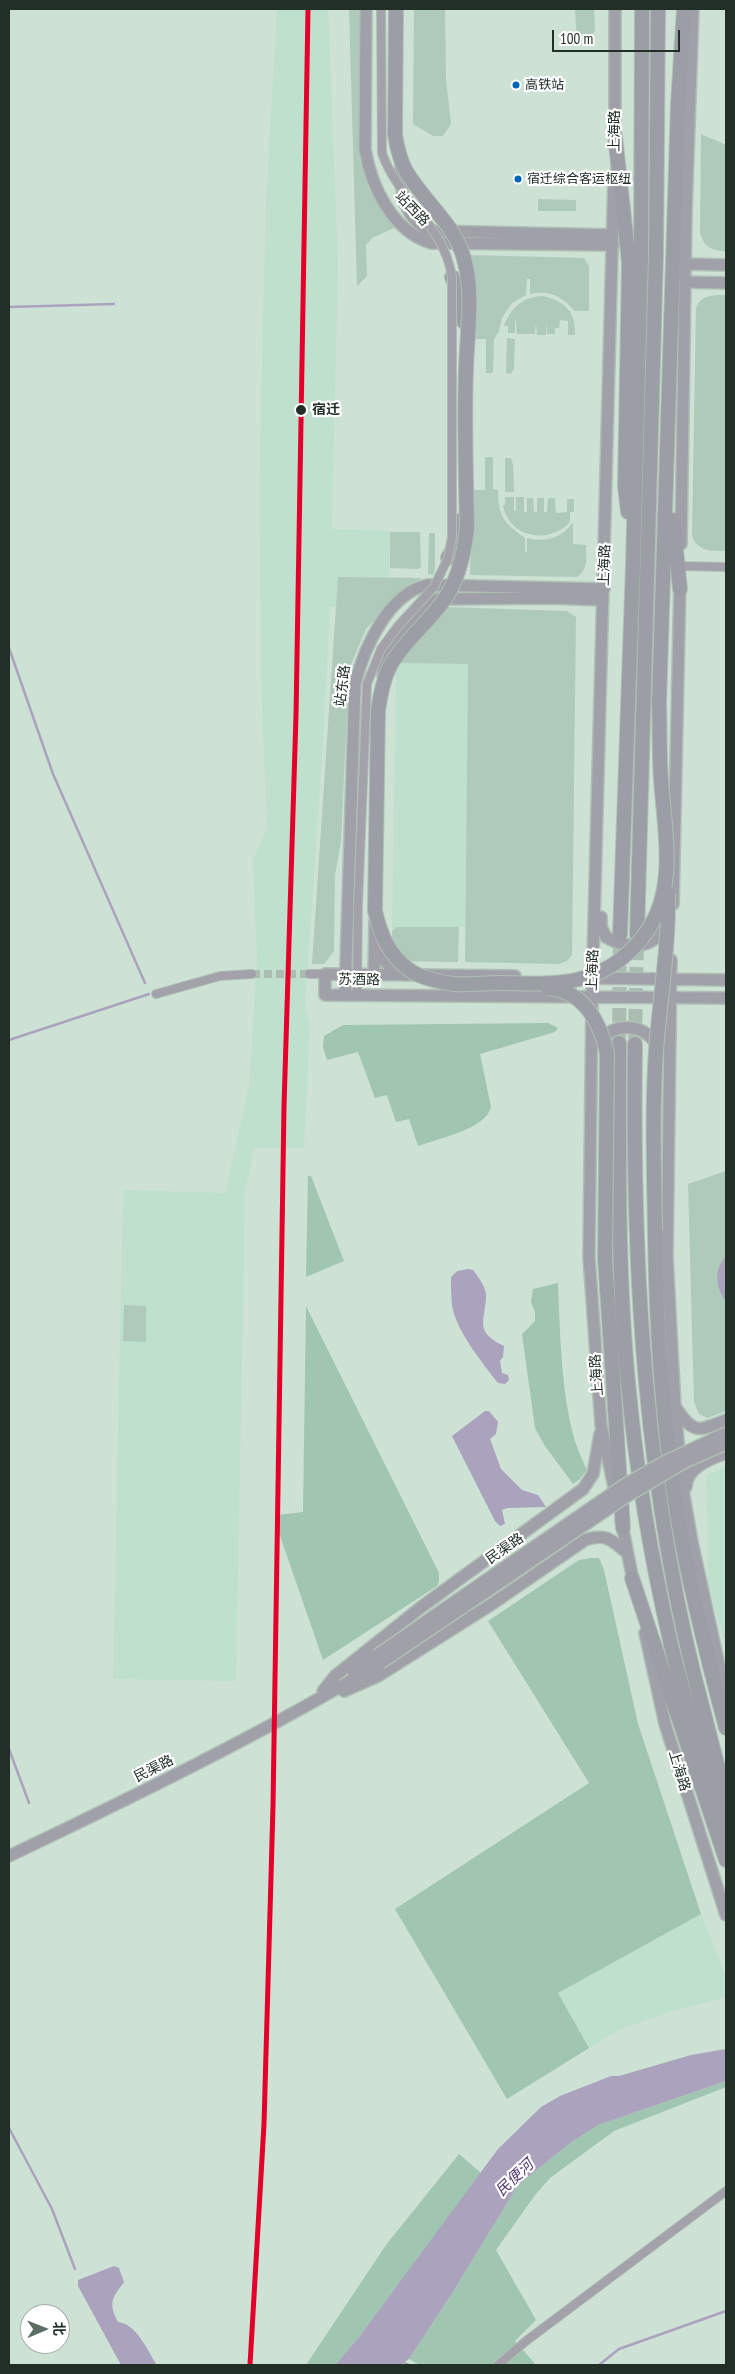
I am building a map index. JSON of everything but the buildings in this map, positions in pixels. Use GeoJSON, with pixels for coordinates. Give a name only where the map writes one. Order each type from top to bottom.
{"type":"FeatureCollection","features":[{"type":"Feature","properties":{"kind":"highway"},"geometry":{"type":"LineString","coordinates":[[396,9],[394,135],[405,170],[441,215],[458,242],[464,259],[469,291],[466,370],[467,528],[464,551],[456,579],[446,596],[389,667],[381,692],[378,711],[375,911],[380,934],[390,952],[411,971],[427,978],[454,984],[564,982],[596,974],[619,960],[640,940],[657,914],[664,891],[666,860]]}},
{"type":"Feature","properties":{"kind":"highway","name":"上海路"},"geometry":{"type":"LineString","coordinates":[[620,935],[642,256],[642,9]]}},
{"type":"Feature","properties":{"kind":"highway"},"geometry":{"type":"LineString","coordinates":[[637,935],[655,313],[658,9]]}},
{"type":"Feature","properties":{"kind":"highway"},"geometry":{"type":"LineString","coordinates":[[684,9],[678,104],[660,703],[660,776],[668,916],[656,1051],[653,1121],[655,1230],[660,1360],[672,1475],[696,1608],[726,1728]]}},
{"type":"Feature","properties":{"kind":"highway"},"geometry":{"type":"LineString","coordinates":[[615,136],[629,263],[625,486],[633,566]]}},
{"type":"Feature","properties":{"kind":"highway"},"geometry":{"type":"LineString","coordinates":[[452,277],[463,306],[466,370]]}},
{"type":"Feature","properties":{"kind":"highway"},"geometry":{"type":"LineString","coordinates":[[668,420],[674,462],[673,528],[680,589]]}},
{"type":"Feature","properties":{"kind":"highway"},"geometry":{"type":"LineString","coordinates":[[448,558],[456,545],[462,527],[466,489]]}},
{"type":"Feature","properties":{"kind":"highway"},"geometry":{"type":"LineString","coordinates":[[483,984],[565,991],[583,1004],[597,1022],[605,1044],[608,1059],[605,1259],[623,1528]]}},
{"type":"Feature","properties":{"kind":"highway","name":"上海路"},"geometry":{"type":"LineString","coordinates":[[619,1043],[619,1249],[628,1391],[658,1583],[672,1645],[726,1829]]}},
{"type":"Feature","properties":{"kind":"highway"},"geometry":{"type":"LineString","coordinates":[[635,1044],[638,1287],[653,1452],[671,1574],[687,1653],[726,1794]]}},
{"type":"Feature","properties":{"kind":"highway"},"geometry":{"type":"LineString","coordinates":[[632,1578],[726,1860]]}},
{"type":"Feature","properties":{"kind":"main road","name":"站西路"},"geometry":{"type":"LineString","coordinates":[[366,9],[365,149],[367,163],[383,202],[412,234],[431,243],[613,240]]}},
{"type":"Feature","properties":{"kind":"main road","name":"站西路"},"geometry":{"type":"LineString","coordinates":[[403,9],[400,179],[406,206],[414,220],[429,231],[613,240]]}},
{"type":"Feature","properties":{"kind":"main road","name":"上海路"},"geometry":{"type":"LineString","coordinates":[[615,9],[613,240],[598,822],[592,978],[589,1257],[601,1425],[623,1528],[626,1552],[665,1724],[726,1915]]}},
{"type":"Feature","properties":{"kind":"main road"},"geometry":{"type":"LineString","coordinates":[[693,9],[685,282],[675,826],[670,978],[667,1257],[675,1407],[686,1506],[726,1697]]}},
{"type":"Feature","properties":{"kind":"main road"},"geometry":{"type":"LineString","coordinates":[[686,264],[726,265]]}},
{"type":"Feature","properties":{"kind":"main road"},"geometry":{"type":"LineString","coordinates":[[685,282],[726,282]]}},
{"type":"Feature","properties":{"kind":"main road","name":"站东路"},"geometry":{"type":"LineString","coordinates":[[351,995],[355,684],[370,640],[401,600],[411,591],[428,585],[604,594]]}},
{"type":"Feature","properties":{"kind":"main road"},"geometry":{"type":"LineString","coordinates":[[374,974],[382,680],[387,653],[398,637],[422,610],[438,599],[552,598],[604,594]]}},
{"type":"Feature","properties":{"kind":"main road"},"geometry":{"type":"LineString","coordinates":[[598,822],[601,927],[606,937],[627,946],[640,946],[648,943],[660,934],[664,926],[675,826]]}},
{"type":"Feature","properties":{"kind":"main road"},"geometry":{"type":"LineString","coordinates":[[375,947],[379,956],[398,974]]}},
{"type":"Feature","properties":{"kind":"main road","name":"苏酒路"},"geometry":{"type":"LineString","coordinates":[[726,980],[325,974],[325,995],[726,998]]}},
{"type":"Feature","properties":{"kind":"main road"},"geometry":{"type":"LineString","coordinates":[[590,1118],[597,1044],[605,1035],[621,1028],[638,1029],[646,1032],[653,1038],[659,1048],[668,1114]]}},
{"type":"Feature","properties":{"kind":"main road"},"geometry":{"type":"LineString","coordinates":[[675,1407],[686,1423],[692,1428],[700,1430],[726,1420]]}},
{"type":"Feature","properties":{"kind":"main road"},"geometry":{"type":"LineString","coordinates":[[323,1694],[336,1676],[420,1608],[583,1489],[594,1474],[601,1425]]}},
{"type":"Feature","properties":{"kind":"main road","name":"民渠路"},"geometry":{"type":"LineString","coordinates":[[379,1659],[624,1485],[672,1457],[726,1433]]}},
{"type":"Feature","properties":{"kind":"main road","name":"民渠路"},"geometry":{"type":"LineString","coordinates":[[9,1856],[226,1749],[309,1703],[626,1496],[686,1462],[726,1444]]}},
{"type":"Feature","properties":{"kind":"main road"},"geometry":{"type":"LineString","coordinates":[[686,1506],[687,1478],[692,1471],[702,1464],[726,1453]]}},
{"type":"Feature","properties":{"kind":"main road"},"geometry":{"type":"LineString","coordinates":[[323,1694],[357,1686],[378,1676],[492,1604],[585,1540],[598,1536],[611,1539],[626,1552]]}},
{"type":"Feature","properties":{"kind":"street"},"geometry":{"type":"LineString","coordinates":[[351,974],[358,904],[367,684],[381,649],[398,626],[434,587],[448,558],[452,537],[452,277],[450,265],[441,241],[430,224],[399,186],[388,169],[382,153],[381,9]]}},
{"type":"Feature","properties":{"kind":"street"},"geometry":{"type":"LineString","coordinates":[[680,566],[726,567]]}},
{"type":"Feature","properties":{"kind":"street"},"geometry":{"type":"LineString","coordinates":[[156,994],[208,979],[252,974]]}},
{"type":"Feature","properties":{"kind":"street"},"geometry":{"type":"LineString","coordinates":[[310,974],[325,974]]}},
{"type":"Feature","properties":{"kind":"street"},"geometry":{"type":"LineString","coordinates":[[498,2365],[526,2341],[726,2191]]}},
{"type":"Feature","properties":{"kind":"shaded area"},"geometry":{"type":"Polygon","coordinates":[[[277,9],[328,9],[338,262],[332,529],[390,531],[389,607],[330,607],[305,1004],[305,1011],[310,1021],[304,1148],[254,1148],[245,1192],[236,1681],[113,1679],[123,1190],[225,1193],[249,1086],[257,960],[253,860],[267,828],[262,705],[259,494],[266,200],[277,9]]]}},
{"type":"Feature","properties":{"kind":"shaded area"},"geometry":{"type":"Polygon","coordinates":[[[349,9],[362,9],[359,156],[369,189],[394,224],[394,228],[372,238],[366,245],[367,276],[357,286],[349,9]]]}},
{"type":"Feature","properties":{"kind":"shaded area"},"geometry":{"type":"Polygon","coordinates":[[[414,9],[445,9],[446,80],[451,124],[443,136],[433,136],[413,124],[414,9]]]}},
{"type":"Feature","properties":{"kind":"shaded area"},"geometry":{"type":"Polygon","coordinates":[[[575,9],[594,9],[595,31],[587,39],[577,42],[575,9]]]}},
{"type":"Feature","properties":{"kind":"shaded area"},"geometry":{"type":"Polygon","coordinates":[[[701,134],[726,145],[726,251],[717,250],[706,245],[700,233],[701,134]]]}},
{"type":"Feature","properties":{"kind":"shaded area"},"geometry":{"type":"Polygon","coordinates":[[[538,199],[576,200],[576,211],[538,211],[538,199]]]}},
{"type":"Feature","properties":{"kind":"shaded area"},"geometry":{"type":"Polygon","coordinates":[[[470,255],[584,258],[589,266],[589,311],[575,311],[565,301],[555,295],[544,293],[530,294],[530,279],[527,279],[526,295],[512,303],[502,318],[499,331],[494,339],[493,373],[486,373],[486,339],[471,339],[470,255]]]}},
{"type":"Feature","properties":{"kind":"shaded area"},"geometry":{"type":"Polygon","coordinates":[[[726,295],[726,551],[716,551],[702,548],[692,536],[696,309],[704,298],[726,295]]]}},
{"type":"Feature","properties":{"kind":"shaded area"},"geometry":{"type":"Polygon","coordinates":[[[543,296],[551,298],[563,304],[574,320],[575,335],[568,335],[568,321],[560,320],[559,328],[555,328],[555,334],[547,334],[546,322],[546,335],[537,335],[536,322],[535,334],[517,334],[516,321],[515,333],[508,333],[508,326],[504,326],[514,308],[529,298],[543,296]]]}},
{"type":"Feature","properties":{"kind":"shaded area"},"geometry":{"type":"Polygon","coordinates":[[[507,338],[515,339],[514,368],[511,374],[506,373],[507,338]]]}},
{"type":"Feature","properties":{"kind":"shaded area"},"geometry":{"type":"Polygon","coordinates":[[[485,457],[493,457],[493,489],[498,490],[501,513],[507,523],[525,538],[525,552],[527,552],[527,538],[540,540],[553,538],[564,532],[573,522],[573,544],[586,545],[585,567],[581,574],[577,577],[470,575],[472,490],[485,490],[485,457]]]}},
{"type":"Feature","properties":{"kind":"shaded area"},"geometry":{"type":"Polygon","coordinates":[[[505,458],[511,458],[513,465],[514,492],[505,492],[505,458]]]}},
{"type":"Feature","properties":{"kind":"shaded area"},"geometry":{"type":"Polygon","coordinates":[[[505,497],[514,497],[514,511],[516,511],[516,497],[524,497],[524,512],[527,512],[527,498],[533,498],[534,512],[537,512],[537,498],[544,498],[544,512],[547,512],[548,498],[555,498],[556,513],[567,512],[567,499],[574,499],[574,512],[570,512],[570,522],[552,534],[531,534],[521,531],[513,525],[503,505],[505,505],[505,497]]]}},
{"type":"Feature","properties":{"kind":"shaded area"},"geometry":{"type":"Polygon","coordinates":[[[390,532],[420,532],[421,567],[418,569],[390,568],[390,532]]]}},
{"type":"Feature","properties":{"kind":"shaded area"},"geometry":{"type":"Polygon","coordinates":[[[429,533],[435,533],[435,570],[433,575],[428,574],[429,533]]]}},
{"type":"Feature","properties":{"kind":"shaded area"},"geometry":{"type":"Polygon","coordinates":[[[338,577],[422,578],[409,585],[366,629],[349,669],[341,841],[335,875],[334,951],[324,964],[312,964],[338,577]]]}},
{"type":"Feature","properties":{"kind":"shaded area"},"geometry":{"type":"Polygon","coordinates":[[[446,607],[567,611],[576,617],[572,955],[567,961],[559,964],[465,962],[468,664],[399,663],[446,607]]]}},
{"type":"Feature","properties":{"kind":"shaded area"},"geometry":{"type":"Polygon","coordinates":[[[399,663],[468,664],[465,927],[397,927],[392,931],[396,671],[399,663]]]}},
{"type":"Feature","properties":{"kind":"shaded area"},"geometry":{"type":"Polygon","coordinates":[[[397,927],[459,927],[458,962],[393,961],[392,931],[397,927]]]}},
{"type":"Feature","properties":{"kind":"shaded area"},"geometry":{"type":"Polygon","coordinates":[[[548,1023],[558,1028],[555,1032],[480,1054],[491,1107],[487,1115],[471,1127],[460,1132],[418,1146],[409,1119],[396,1122],[387,1095],[375,1098],[358,1052],[327,1060],[323,1047],[324,1036],[343,1025],[548,1023]]]}},
{"type":"Feature","properties":{"kind":"shaded area"},"geometry":{"type":"Polygon","coordinates":[[[726,1171],[726,1411],[707,1418],[699,1414],[694,1402],[688,1184],[726,1171]]]}},
{"type":"Feature","properties":{"kind":"shaded area"},"geometry":{"type":"Polygon","coordinates":[[[308,1176],[311,1176],[344,1261],[306,1277],[308,1176]]]}},
{"type":"Feature","properties":{"kind":"shaded area"},"geometry":{"type":"Polygon","coordinates":[[[558,1283],[566,1398],[574,1439],[587,1470],[573,1484],[545,1446],[535,1428],[522,1334],[535,1321],[535,1312],[531,1302],[533,1289],[558,1283]]]}},
{"type":"Feature","properties":{"kind":"shaded area"},"geometry":{"type":"Polygon","coordinates":[[[124,1305],[146,1306],[146,1342],[123,1341],[124,1305]]]}},
{"type":"Feature","properties":{"kind":"shaded area"},"geometry":{"type":"Polygon","coordinates":[[[306,1306],[439,1573],[437,1586],[323,1660],[277,1527],[278,1515],[303,1512],[306,1306]]]}},
{"type":"Feature","properties":{"kind":"shaded area"},"geometry":{"type":"Polygon","coordinates":[[[726,1467],[726,1648],[708,1582],[706,1475],[726,1467]]]}},
{"type":"Feature","properties":{"kind":"shaded area"},"geometry":{"type":"Polygon","coordinates":[[[599,1558],[604,1570],[638,1724],[701,1914],[558,1993],[589,2048],[507,2099],[395,1909],[589,1783],[488,1621],[579,1560],[599,1558]]]}},
{"type":"Feature","properties":{"kind":"shaded area"},"geometry":{"type":"Polygon","coordinates":[[[701,1914],[726,1977],[726,1997],[670,2012],[621,2029],[589,2048],[558,1993],[701,1914]]]}},
{"type":"Feature","properties":{"kind":"shaded area"},"geometry":{"type":"Polygon","coordinates":[[[726,2081],[726,2087],[614,2131],[550,2178],[535,2195],[496,2250],[536,2320],[515,2341],[536,2365],[420,2365],[409,2359],[449,2298],[518,2185],[569,2144],[598,2125],[726,2081]]]}},
{"type":"Feature","properties":{"kind":"shaded area"},"geometry":{"type":"Polygon","coordinates":[[[459,2154],[481,2173],[359,2337],[335,2365],[306,2365],[386,2245],[459,2154]]]}},
{"type":"Feature","properties":{"kind":"water"},"geometry":{"type":"Polygon","coordinates":[[[726,1256],[726,1302],[720,1291],[717,1279],[719,1267],[726,1256]]]}},
{"type":"Feature","properties":{"kind":"water"},"geometry":{"type":"Polygon","coordinates":[[[473,1270],[485,1291],[483,1326],[485,1331],[495,1341],[504,1346],[503,1357],[500,1361],[502,1373],[508,1375],[509,1380],[505,1384],[498,1383],[478,1356],[458,1325],[454,1314],[451,1277],[457,1271],[473,1270]]]}},
{"type":"Feature","properties":{"kind":"water"},"geometry":{"type":"Polygon","coordinates":[[[485,1411],[489,1411],[498,1422],[496,1434],[490,1439],[501,1469],[522,1490],[538,1495],[546,1507],[507,1508],[502,1510],[505,1524],[500,1526],[495,1521],[452,1436],[485,1411]]]}},
{"type":"Feature","properties":{"kind":"water","name":"民便河"},"geometry":{"type":"Polygon","coordinates":[[[726,2049],[726,2081],[598,2125],[569,2144],[518,2185],[451,2295],[409,2359],[400,2365],[335,2365],[359,2337],[498,2149],[541,2107],[560,2096],[611,2076],[619,2076],[691,2055],[726,2049]]]}},
{"type":"Feature","properties":{"kind":"water"},"geometry":{"type":"Polygon","coordinates":[[[114,2266],[119,2268],[124,2282],[114,2297],[112,2305],[118,2322],[131,2327],[157,2365],[121,2365],[78,2286],[78,2280],[114,2266]]]}},
{"type":"Feature","properties":{"kind":"waterway"},"geometry":{"type":"LineString","coordinates":[[9,307],[114,304]]}},
{"type":"Feature","properties":{"kind":"waterway"},"geometry":{"type":"LineString","coordinates":[[9,648],[53,774],[145,983]]}},
{"type":"Feature","properties":{"kind":"waterway"},"geometry":{"type":"LineString","coordinates":[[9,1040],[149,994]]}},
{"type":"Feature","properties":{"kind":"waterway"},"geometry":{"type":"LineString","coordinates":[[9,1749],[29,1803]]}},
{"type":"Feature","properties":{"kind":"waterway"},"geometry":{"type":"LineString","coordinates":[[9,2128],[52,2209],[75,2269]]}},
{"type":"Feature","properties":{"kind":"waterway"},"geometry":{"type":"LineString","coordinates":[[599,2365],[619,2349],[726,2311]]}},
{"type":"Feature","properties":{"kind":"waterway"},"geometry":{"type":"LineString","coordinates":[[401,2361],[409,2365]]}},
{"type":"Feature","properties":{"kind":"tunnel"},"geometry":{"type":"LineString","coordinates":[[619,1043],[620,935]]}},
{"type":"Feature","properties":{"kind":"tunnel"},"geometry":{"type":"LineString","coordinates":[[635,1044],[637,938]]}},
{"type":"Feature","properties":{"kind":"tunnel"},"geometry":{"type":"LineString","coordinates":[[252,974],[309,974]]}},
{"type":"Feature","properties":{"kind":"transit line"},"geometry":{"type":"LineString","coordinates":[[250,2365],[264,2124],[273,1806],[284,1106],[296,715],[308,9]]}},
{"type":"Feature","properties":{"kind":"place","name":"高铁站"},"geometry":{"type":"Point","coordinates":[516,85]}},
{"type":"Feature","properties":{"kind":"place","name":"宿迁综合客运枢纽"},"geometry":{"type":"Point","coordinates":[518,179]}},
{"type":"Feature","properties":{"kind":"place","name":"宿迁"},"geometry":{"type":"Point","coordinates":[301,410]}}]}
